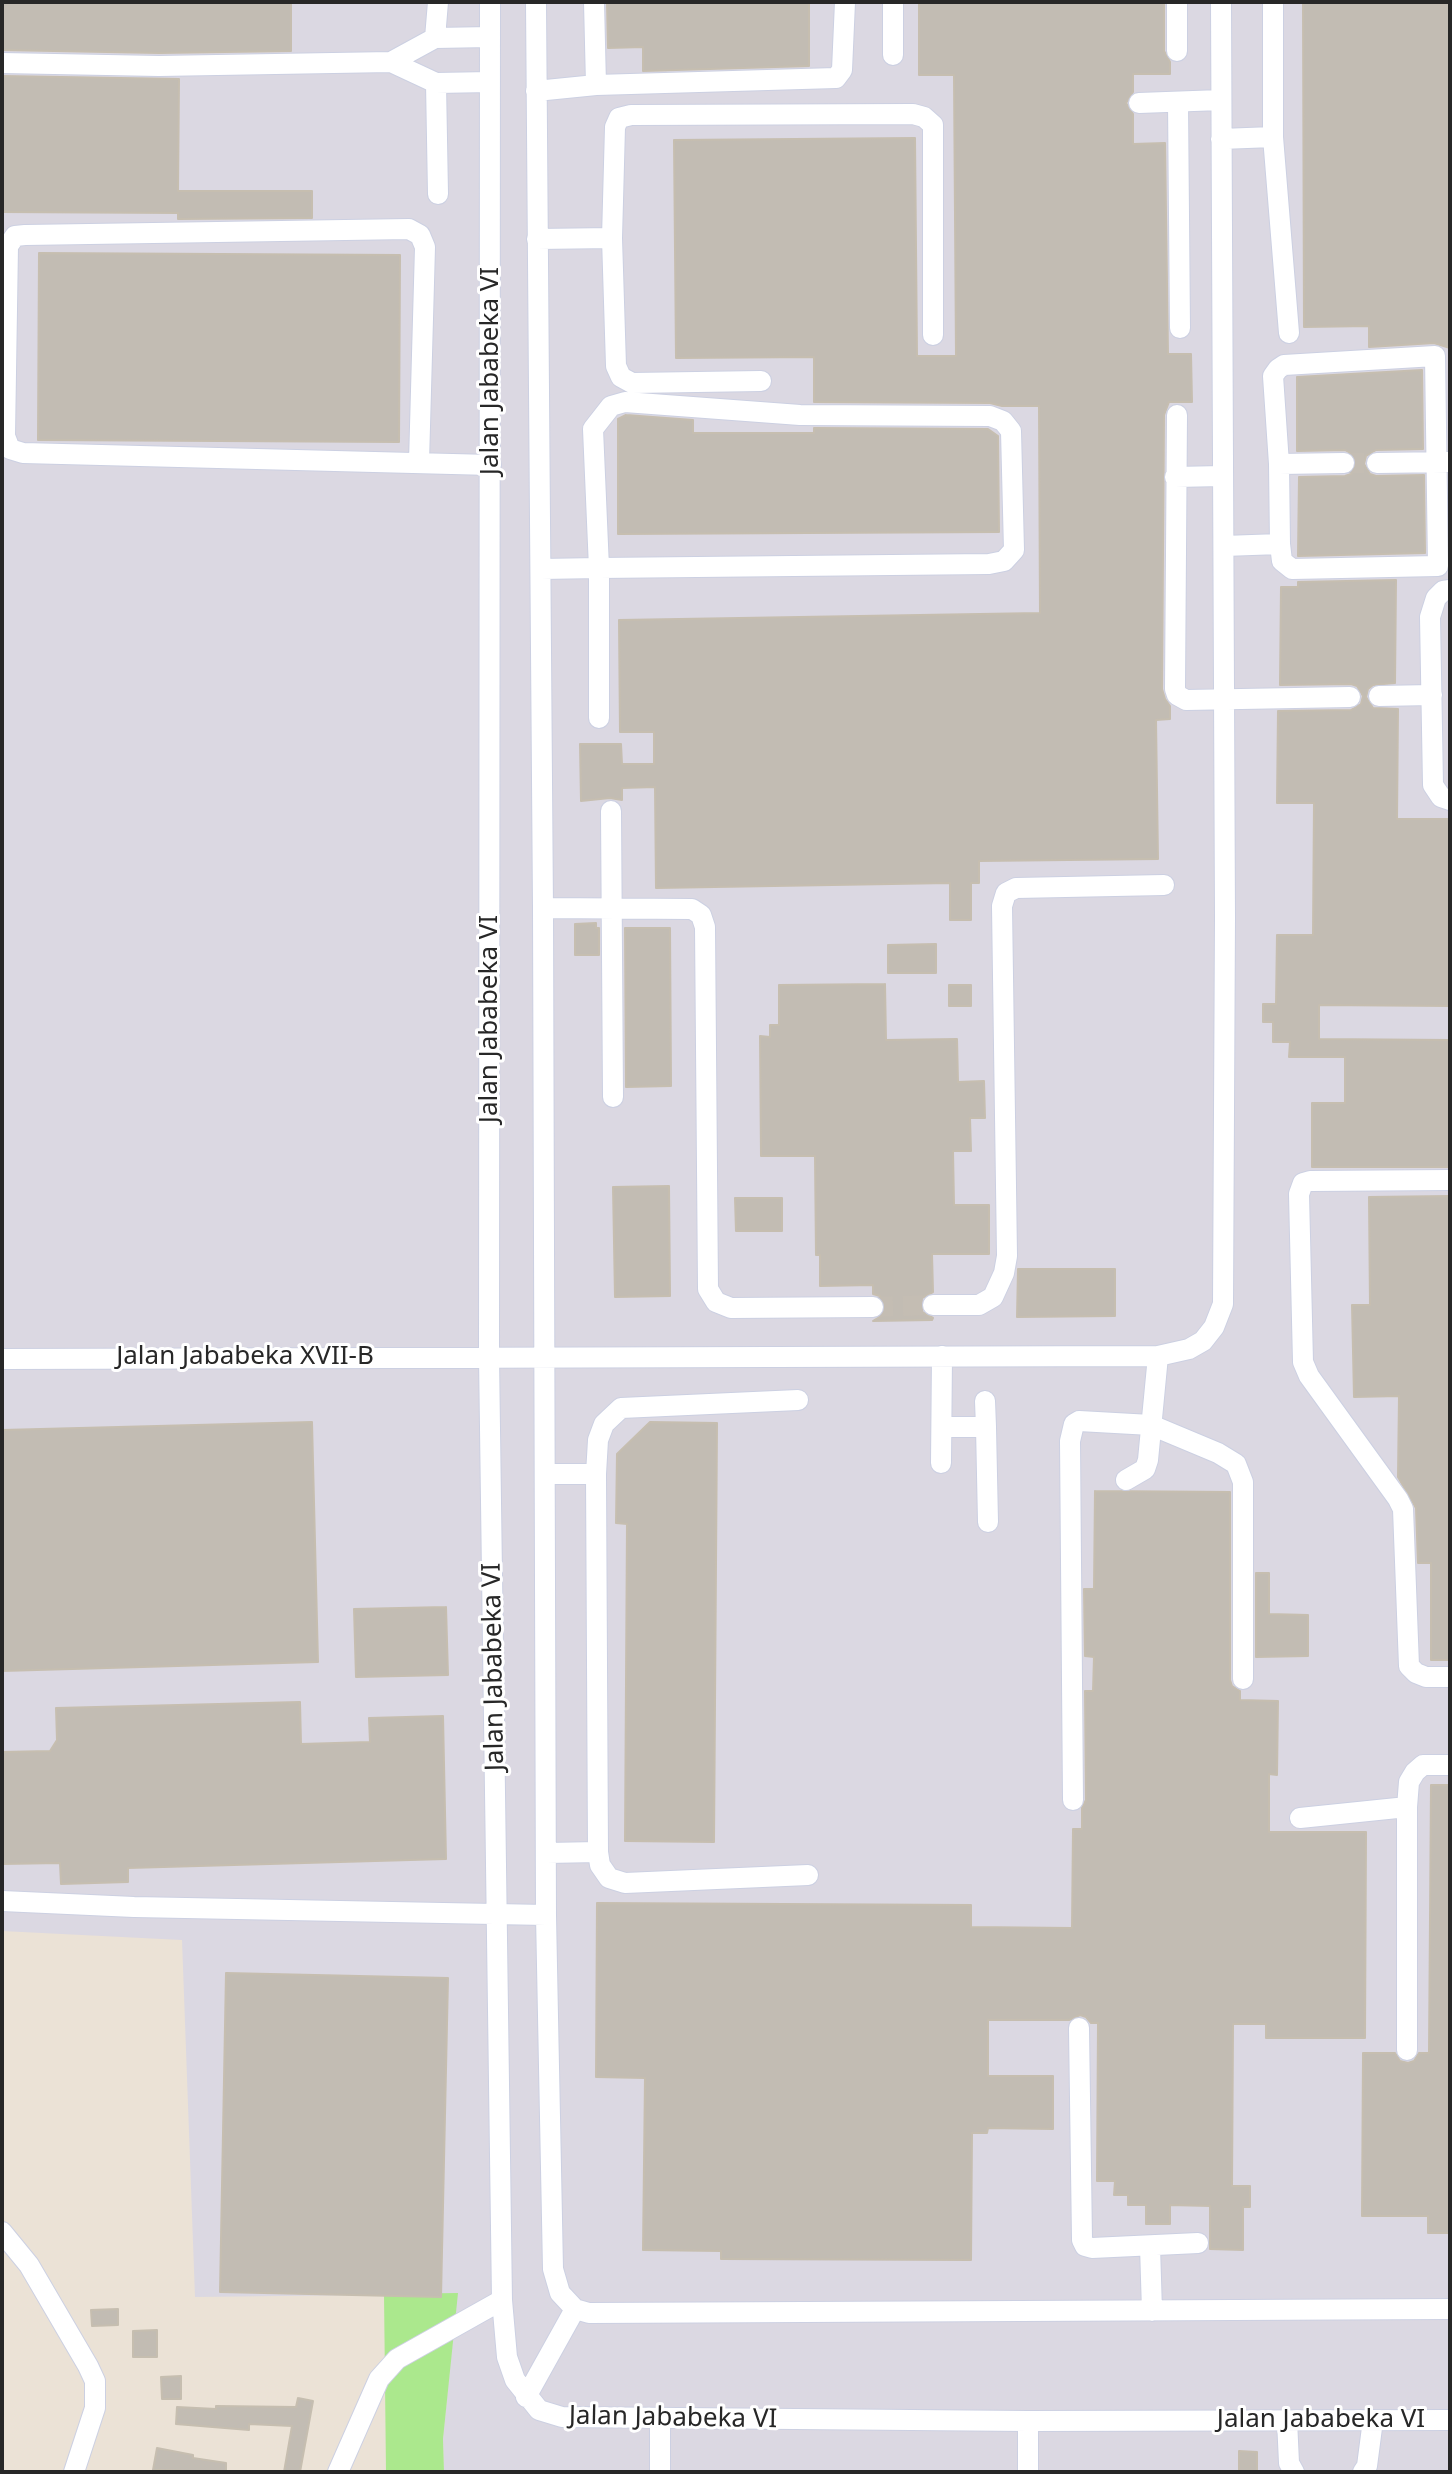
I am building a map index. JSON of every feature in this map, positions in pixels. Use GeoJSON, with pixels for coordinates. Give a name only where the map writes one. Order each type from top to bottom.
{"type":"FeatureCollection","features":[{"type":"Feature","properties":{"kind":"street"},"geometry":{"type":"LineString","coordinates":[[435,38],[438,2]]}},
{"type":"Feature","properties":{"kind":"street","name":"Jalan Jababeka VI"},"geometry":{"type":"LineString","coordinates":[[490,2],[489,1356],[502,2300],[507,2357],[515,2380],[539,2410],[562,2417],[1028,2421],[1450,2420]]}},
{"type":"Feature","properties":{"kind":"street","name":"Jalan Jababeka VI"},"geometry":{"type":"LineString","coordinates":[[536,2],[546,1915],[553,2269],[560,2293],[575,2309]]}},
{"type":"Feature","properties":{"kind":"street"},"geometry":{"type":"LineString","coordinates":[[594,2],[596,85]]}},
{"type":"Feature","properties":{"kind":"street"},"geometry":{"type":"LineString","coordinates":[[536,91],[596,85],[836,78],[842,70],[845,2]]}},
{"type":"Feature","properties":{"kind":"street"},"geometry":{"type":"LineString","coordinates":[[893,2],[893,55]]}},
{"type":"Feature","properties":{"kind":"street"},"geometry":{"type":"LineString","coordinates":[[1177,2],[1177,51]]}},
{"type":"Feature","properties":{"kind":"street","name":"Jalan Jababeka XVII-B"},"geometry":{"type":"LineString","coordinates":[[2,1359],[1158,1356],[1189,1349],[1203,1341],[1214,1327],[1223,1304],[1221,2]]}},
{"type":"Feature","properties":{"kind":"street"},"geometry":{"type":"LineString","coordinates":[[1273,2],[1273,137],[1289,333]]}},
{"type":"Feature","properties":{"kind":"street"},"geometry":{"type":"LineString","coordinates":[[391,62],[435,38],[490,37]]}},
{"type":"Feature","properties":{"kind":"street"},"geometry":{"type":"LineString","coordinates":[[2,63],[159,66],[391,62],[436,83],[490,82]]}},
{"type":"Feature","properties":{"kind":"street"},"geometry":{"type":"LineString","coordinates":[[436,83],[438,194]]}},
{"type":"Feature","properties":{"kind":"street"},"geometry":{"type":"LineString","coordinates":[[1139,103],[1221,100]]}},
{"type":"Feature","properties":{"kind":"street"},"geometry":{"type":"LineString","coordinates":[[1178,102],[1180,328]]}},
{"type":"Feature","properties":{"kind":"street"},"geometry":{"type":"LineString","coordinates":[[761,381],[632,383],[621,377],[616,366],[612,238],[615,127],[619,118],[631,115],[913,114],[924,117],[933,125],[933,335]]}},
{"type":"Feature","properties":{"kind":"street"},"geometry":{"type":"LineString","coordinates":[[1221,139],[1273,137]]}},
{"type":"Feature","properties":{"kind":"street"},"geometry":{"type":"LineString","coordinates":[[419,462],[425,247],[420,235],[409,229],[25,235],[15,236],[8,246],[5,436],[10,449],[23,453],[491,465]]}},
{"type":"Feature","properties":{"kind":"street"},"geometry":{"type":"LineString","coordinates":[[537,239],[612,238]]}},
{"type":"Feature","properties":{"kind":"street"},"geometry":{"type":"LineString","coordinates":[[1435,356],[1444,462],[1438,562],[1435,567],[1292,569],[1282,561],[1279,464],[1273,376],[1278,369],[1284,365],[1435,356]]}},
{"type":"Feature","properties":{"kind":"street"},"geometry":{"type":"LineString","coordinates":[[541,569],[599,568],[989,564],[1004,561],[1014,550],[1011,431],[1003,421],[990,416],[800,415],[625,402],[611,406],[593,429],[599,568],[599,718]]}},
{"type":"Feature","properties":{"kind":"street"},"geometry":{"type":"LineString","coordinates":[[1177,415],[1177,695],[1186,700],[1350,697]]}},
{"type":"Feature","properties":{"kind":"street"},"geometry":{"type":"LineString","coordinates":[[1377,463],[1444,462]]}},
{"type":"Feature","properties":{"kind":"street"},"geometry":{"type":"LineString","coordinates":[[1279,464],[1344,463]]}},
{"type":"Feature","properties":{"kind":"street"},"geometry":{"type":"LineString","coordinates":[[1175,477],[1222,476]]}},
{"type":"Feature","properties":{"kind":"street"},"geometry":{"type":"LineString","coordinates":[[1224,546],[1280,544]]}},
{"type":"Feature","properties":{"kind":"street"},"geometry":{"type":"LineString","coordinates":[[1450,590],[1443,591],[1436,598],[1430,617],[1433,785],[1441,797],[1450,800]]}},
{"type":"Feature","properties":{"kind":"street"},"geometry":{"type":"LineString","coordinates":[[1379,696],[1432,695]]}},
{"type":"Feature","properties":{"kind":"street"},"geometry":{"type":"LineString","coordinates":[[611,811],[613,1097]]}},
{"type":"Feature","properties":{"kind":"street"},"geometry":{"type":"LineString","coordinates":[[933,1305],[979,1305],[993,1297],[1004,1273],[1007,1256],[1002,906],[1006,893],[1016,888],[1164,885]]}},
{"type":"Feature","properties":{"kind":"street"},"geometry":{"type":"LineString","coordinates":[[543,908],[692,909],[701,915],[705,927],[708,1289],[716,1302],[731,1308],[873,1307]]}},
{"type":"Feature","properties":{"kind":"street"},"geometry":{"type":"LineString","coordinates":[[1450,1180],[1310,1181],[1303,1183],[1299,1194],[1303,1362],[1309,1376],[1403,1509],[1409,1666],[1426,1677],[1450,1677]]}},
{"type":"Feature","properties":{"kind":"street"},"geometry":{"type":"LineString","coordinates":[[941,1463],[942,1356]]}},
{"type":"Feature","properties":{"kind":"street"},"geometry":{"type":"LineString","coordinates":[[1126,1480],[1145,1469],[1158,1356]]}},
{"type":"Feature","properties":{"kind":"street"},"geometry":{"type":"LineString","coordinates":[[798,1400],[621,1408],[604,1424],[598,1440],[596,1474],[598,1852],[600,1865],[609,1878],[625,1883],[808,1875]]}},
{"type":"Feature","properties":{"kind":"street"},"geometry":{"type":"LineString","coordinates":[[985,1401],[988,1522]]}},
{"type":"Feature","properties":{"kind":"street"},"geometry":{"type":"LineString","coordinates":[[1073,1800],[1072,1428],[1079,1421],[1151,1425],[1218,1453],[1236,1464],[1243,1482],[1243,1679]]}},
{"type":"Feature","properties":{"kind":"street"},"geometry":{"type":"LineString","coordinates":[[942,1427],[986,1427]]}},
{"type":"Feature","properties":{"kind":"street"},"geometry":{"type":"LineString","coordinates":[[545,1474],[596,1474]]}},
{"type":"Feature","properties":{"kind":"street"},"geometry":{"type":"LineString","coordinates":[[1407,2050],[1409,1782],[1423,1765],[1450,1765]]}},
{"type":"Feature","properties":{"kind":"street"},"geometry":{"type":"LineString","coordinates":[[1300,1818],[1407,1807]]}},
{"type":"Feature","properties":{"kind":"street"},"geometry":{"type":"LineString","coordinates":[[547,1853],[598,1852]]}},
{"type":"Feature","properties":{"kind":"street"},"geometry":{"type":"LineString","coordinates":[[2,1901],[134,1907],[546,1915]]}},
{"type":"Feature","properties":{"kind":"street"},"geometry":{"type":"LineString","coordinates":[[1079,2028],[1082,2240],[1085,2246],[1198,2243]]}},
{"type":"Feature","properties":{"kind":"street"},"geometry":{"type":"LineString","coordinates":[[2,2232],[29,2265],[95,2381],[95,2408],[74,2472]]}},
{"type":"Feature","properties":{"kind":"street"},"geometry":{"type":"LineString","coordinates":[[1150,2246],[1152,2311]]}},
{"type":"Feature","properties":{"kind":"street"},"geometry":{"type":"LineString","coordinates":[[338,2472],[379,2379],[397,2359],[502,2300]]}},
{"type":"Feature","properties":{"kind":"street"},"geometry":{"type":"LineString","coordinates":[[526,2397],[575,2309],[589,2313],[1450,2309]]}},
{"type":"Feature","properties":{"kind":"street"},"geometry":{"type":"LineString","coordinates":[[660,2418],[660,2472]]}},
{"type":"Feature","properties":{"kind":"street"},"geometry":{"type":"LineString","coordinates":[[1287,2420],[1289,2463],[1294,2472]]}},
{"type":"Feature","properties":{"kind":"street"},"geometry":{"type":"LineString","coordinates":[[1363,2472],[1367,2466],[1373,2420]]}},
{"type":"Feature","properties":{"kind":"street"},"geometry":{"type":"LineString","coordinates":[[1028,2421],[1028,2472]]}},
{"type":"Feature","properties":{"kind":"shaded area"},"geometry":{"type":"Polygon","coordinates":[[[2,2],[1450,2],[1450,2472],[444,2472],[443,2439],[457,2294],[195,2297],[182,1940],[2,1931],[2,2]]]}},
{"type":"Feature","properties":{"kind":"green space"},"geometry":{"type":"Polygon","coordinates":[[[458,2293],[443,2439],[444,2472],[386,2472],[384,2294],[458,2293]]]}},
{"type":"Feature","properties":{"kind":"building"},"geometry":{"type":"Polygon","coordinates":[[[2,2],[291,2],[291,51],[159,53],[2,50],[2,2]]]}},
{"type":"Feature","properties":{"kind":"building"},"geometry":{"type":"Polygon","coordinates":[[[607,2],[809,2],[809,66],[643,71],[643,47],[608,48],[607,2]]]}},
{"type":"Feature","properties":{"kind":"building"},"geometry":{"type":"Polygon","coordinates":[[[919,2],[1164,2],[1164,51],[1170,62],[1170,74],[1133,74],[1133,92],[1126,103],[1133,114],[1133,144],[1165,143],[1168,354],[1191,354],[1192,402],[1169,402],[1164,415],[1162,689],[1170,706],[1170,719],[1156,720],[1158,859],[979,861],[979,883],[971,883],[971,920],[950,920],[950,883],[656,888],[655,787],[622,788],[622,800],[581,801],[580,744],[621,744],[622,764],[654,764],[654,732],[620,732],[619,620],[1040,613],[1039,406],[814,402],[814,357],[676,358],[674,140],[915,138],[917,356],[956,356],[954,75],[919,75],[919,2]]]}},
{"type":"Feature","properties":{"kind":"building"},"geometry":{"type":"Polygon","coordinates":[[[1303,2],[1450,2],[1450,348],[1434,343],[1369,347],[1369,326],[1304,327],[1303,2]]]}},
{"type":"Feature","properties":{"kind":"building"},"geometry":{"type":"Polygon","coordinates":[[[2,76],[179,79],[178,191],[312,191],[312,218],[178,219],[178,213],[2,212],[2,76]]]}},
{"type":"Feature","properties":{"kind":"building"},"geometry":{"type":"Polygon","coordinates":[[[39,253],[400,255],[399,442],[38,440],[39,253]]]}},
{"type":"Feature","properties":{"kind":"building"},"geometry":{"type":"Polygon","coordinates":[[[1422,370],[1423,449],[1376,450],[1366,456],[1364,464],[1370,474],[1376,476],[1424,475],[1425,553],[1298,556],[1299,477],[1345,476],[1351,474],[1357,464],[1355,456],[1345,450],[1297,451],[1297,377],[1422,370]]]}},
{"type":"Feature","properties":{"kind":"building"},"geometry":{"type":"Polygon","coordinates":[[[626,415],[693,420],[693,433],[814,433],[814,428],[988,429],[998,436],[999,532],[618,534],[618,419],[626,415]]]}},
{"type":"Feature","properties":{"kind":"building"},"geometry":{"type":"Polygon","coordinates":[[[1396,580],[1395,683],[1373,685],[1366,697],[1373,708],[1398,709],[1397,819],[1450,819],[1450,1006],[1319,1005],[1319,1039],[1450,1040],[1450,1167],[1312,1167],[1312,1103],[1345,1103],[1345,1057],[1289,1057],[1290,1042],[1273,1042],[1273,1022],[1263,1022],[1263,1004],[1276,1004],[1277,935],[1313,935],[1314,803],[1277,803],[1278,711],[1351,710],[1361,704],[1363,696],[1357,686],[1351,684],[1280,685],[1281,587],[1298,587],[1298,582],[1396,580]]]}},
{"type":"Feature","properties":{"kind":"building"},"geometry":{"type":"Polygon","coordinates":[[[596,923],[596,928],[599,928],[599,955],[575,955],[575,924],[596,923]]]}},
{"type":"Feature","properties":{"kind":"building"},"geometry":{"type":"Polygon","coordinates":[[[625,928],[670,928],[671,1086],[626,1087],[625,928]]]}},
{"type":"Feature","properties":{"kind":"building"},"geometry":{"type":"Polygon","coordinates":[[[936,944],[936,973],[888,973],[888,945],[936,944]]]}},
{"type":"Feature","properties":{"kind":"building"},"geometry":{"type":"Polygon","coordinates":[[[885,984],[886,1040],[957,1039],[958,1082],[984,1081],[985,1118],[970,1118],[971,1151],[953,1151],[954,1205],[989,1205],[989,1254],[932,1254],[933,1292],[922,1298],[920,1306],[932,1320],[873,1321],[884,1314],[886,1306],[880,1296],[873,1294],[873,1285],[820,1286],[820,1255],[816,1255],[815,1156],[761,1156],[760,1036],[770,1037],[770,1025],[779,1025],[779,985],[885,984]]]}},
{"type":"Feature","properties":{"kind":"building"},"geometry":{"type":"Polygon","coordinates":[[[949,985],[971,985],[971,1006],[949,1006],[949,985]]]}},
{"type":"Feature","properties":{"kind":"building"},"geometry":{"type":"Polygon","coordinates":[[[669,1186],[670,1296],[615,1297],[613,1187],[669,1186]]]}},
{"type":"Feature","properties":{"kind":"building"},"geometry":{"type":"Polygon","coordinates":[[[1450,1196],[1450,1660],[1431,1660],[1431,1563],[1418,1563],[1416,1508],[1398,1477],[1399,1396],[1354,1397],[1352,1305],[1370,1305],[1369,1197],[1450,1196]]]}},
{"type":"Feature","properties":{"kind":"building"},"geometry":{"type":"Polygon","coordinates":[[[735,1198],[782,1198],[782,1231],[736,1231],[735,1198]]]}},
{"type":"Feature","properties":{"kind":"building"},"geometry":{"type":"Polygon","coordinates":[[[1018,1269],[1115,1269],[1115,1316],[1017,1317],[1018,1269]]]}},
{"type":"Feature","properties":{"kind":"building"},"geometry":{"type":"Polygon","coordinates":[[[312,1422],[318,1662],[2,1671],[2,1430],[312,1422]]]}},
{"type":"Feature","properties":{"kind":"building"},"geometry":{"type":"Polygon","coordinates":[[[650,1422],[717,1423],[714,1842],[625,1841],[627,1524],[616,1523],[617,1454],[650,1422]]]}},
{"type":"Feature","properties":{"kind":"building"},"geometry":{"type":"Polygon","coordinates":[[[1095,1491],[1230,1492],[1230,1680],[1232,1686],[1240,1691],[1240,1700],[1278,1701],[1277,1775],[1269,1774],[1269,1832],[1366,1832],[1365,2038],[1266,2038],[1266,2024],[1233,2024],[1232,2186],[1250,2186],[1250,2207],[1243,2207],[1243,2250],[1210,2249],[1210,2206],[1170,2205],[1170,2224],[1146,2224],[1146,2205],[1128,2205],[1128,2195],[1114,2195],[1115,2181],[1097,2181],[1098,2023],[1091,2023],[1080,2015],[1069,2020],[988,2020],[988,2076],[1053,2076],[1053,2129],[988,2128],[987,2133],[972,2133],[971,2260],[721,2259],[721,2251],[643,2250],[645,2078],[596,2077],[597,1903],[971,1905],[971,1927],[1072,1928],[1073,1829],[1082,1829],[1082,1808],[1086,1800],[1085,1691],[1093,1691],[1094,1657],[1085,1656],[1084,1589],[1094,1589],[1095,1491]]]}},
{"type":"Feature","properties":{"kind":"building"},"geometry":{"type":"Polygon","coordinates":[[[1256,1573],[1269,1573],[1269,1614],[1308,1615],[1308,1656],[1256,1657],[1256,1573]]]}},
{"type":"Feature","properties":{"kind":"building"},"geometry":{"type":"Polygon","coordinates":[[[446,1607],[448,1675],[356,1677],[354,1609],[446,1607]]]}},
{"type":"Feature","properties":{"kind":"building"},"geometry":{"type":"Polygon","coordinates":[[[300,1702],[301,1744],[370,1742],[369,1718],[443,1716],[446,1859],[128,1868],[128,1882],[61,1884],[60,1863],[2,1864],[2,1752],[50,1751],[57,1740],[56,1708],[300,1702]]]}},
{"type":"Feature","properties":{"kind":"building"},"geometry":{"type":"Polygon","coordinates":[[[1431,1785],[1450,1785],[1450,2233],[1428,2233],[1428,2216],[1362,2216],[1363,2053],[1395,2053],[1400,2061],[1408,2063],[1414,2061],[1419,2053],[1429,2053],[1431,1785]]]}},
{"type":"Feature","properties":{"kind":"building"},"geometry":{"type":"Polygon","coordinates":[[[226,1973],[448,1978],[441,2297],[220,2292],[226,1973]]]}},
{"type":"Feature","properties":{"kind":"building"},"geometry":{"type":"Polygon","coordinates":[[[118,2309],[118,2325],[92,2326],[91,2310],[118,2309]]]}},
{"type":"Feature","properties":{"kind":"building"},"geometry":{"type":"Polygon","coordinates":[[[157,2330],[157,2357],[133,2357],[133,2331],[157,2330]]]}},
{"type":"Feature","properties":{"kind":"building"},"geometry":{"type":"Polygon","coordinates":[[[181,2376],[181,2399],[162,2399],[161,2377],[181,2376]]]}},
{"type":"Feature","properties":{"kind":"building"},"geometry":{"type":"Polygon","coordinates":[[[298,2398],[313,2401],[300,2472],[284,2472],[292,2426],[249,2424],[249,2430],[176,2424],[177,2407],[296,2407],[298,2398]]]}},
{"type":"Feature","properties":{"kind":"building"},"geometry":{"type":"Polygon","coordinates":[[[157,2448],[226,2463],[226,2472],[153,2470],[157,2448]]]}},
{"type":"Feature","properties":{"kind":"building"},"geometry":{"type":"Polygon","coordinates":[[[1239,2451],[1257,2452],[1257,2472],[1239,2472],[1239,2451]]]}},
{"type":"Feature","properties":{"kind":"tunnel"},"geometry":{"type":"LineString","coordinates":[[1344,463],[1377,463]]}},
{"type":"Feature","properties":{"kind":"tunnel"},"geometry":{"type":"LineString","coordinates":[[873,1307],[933,1305]]}}]}
